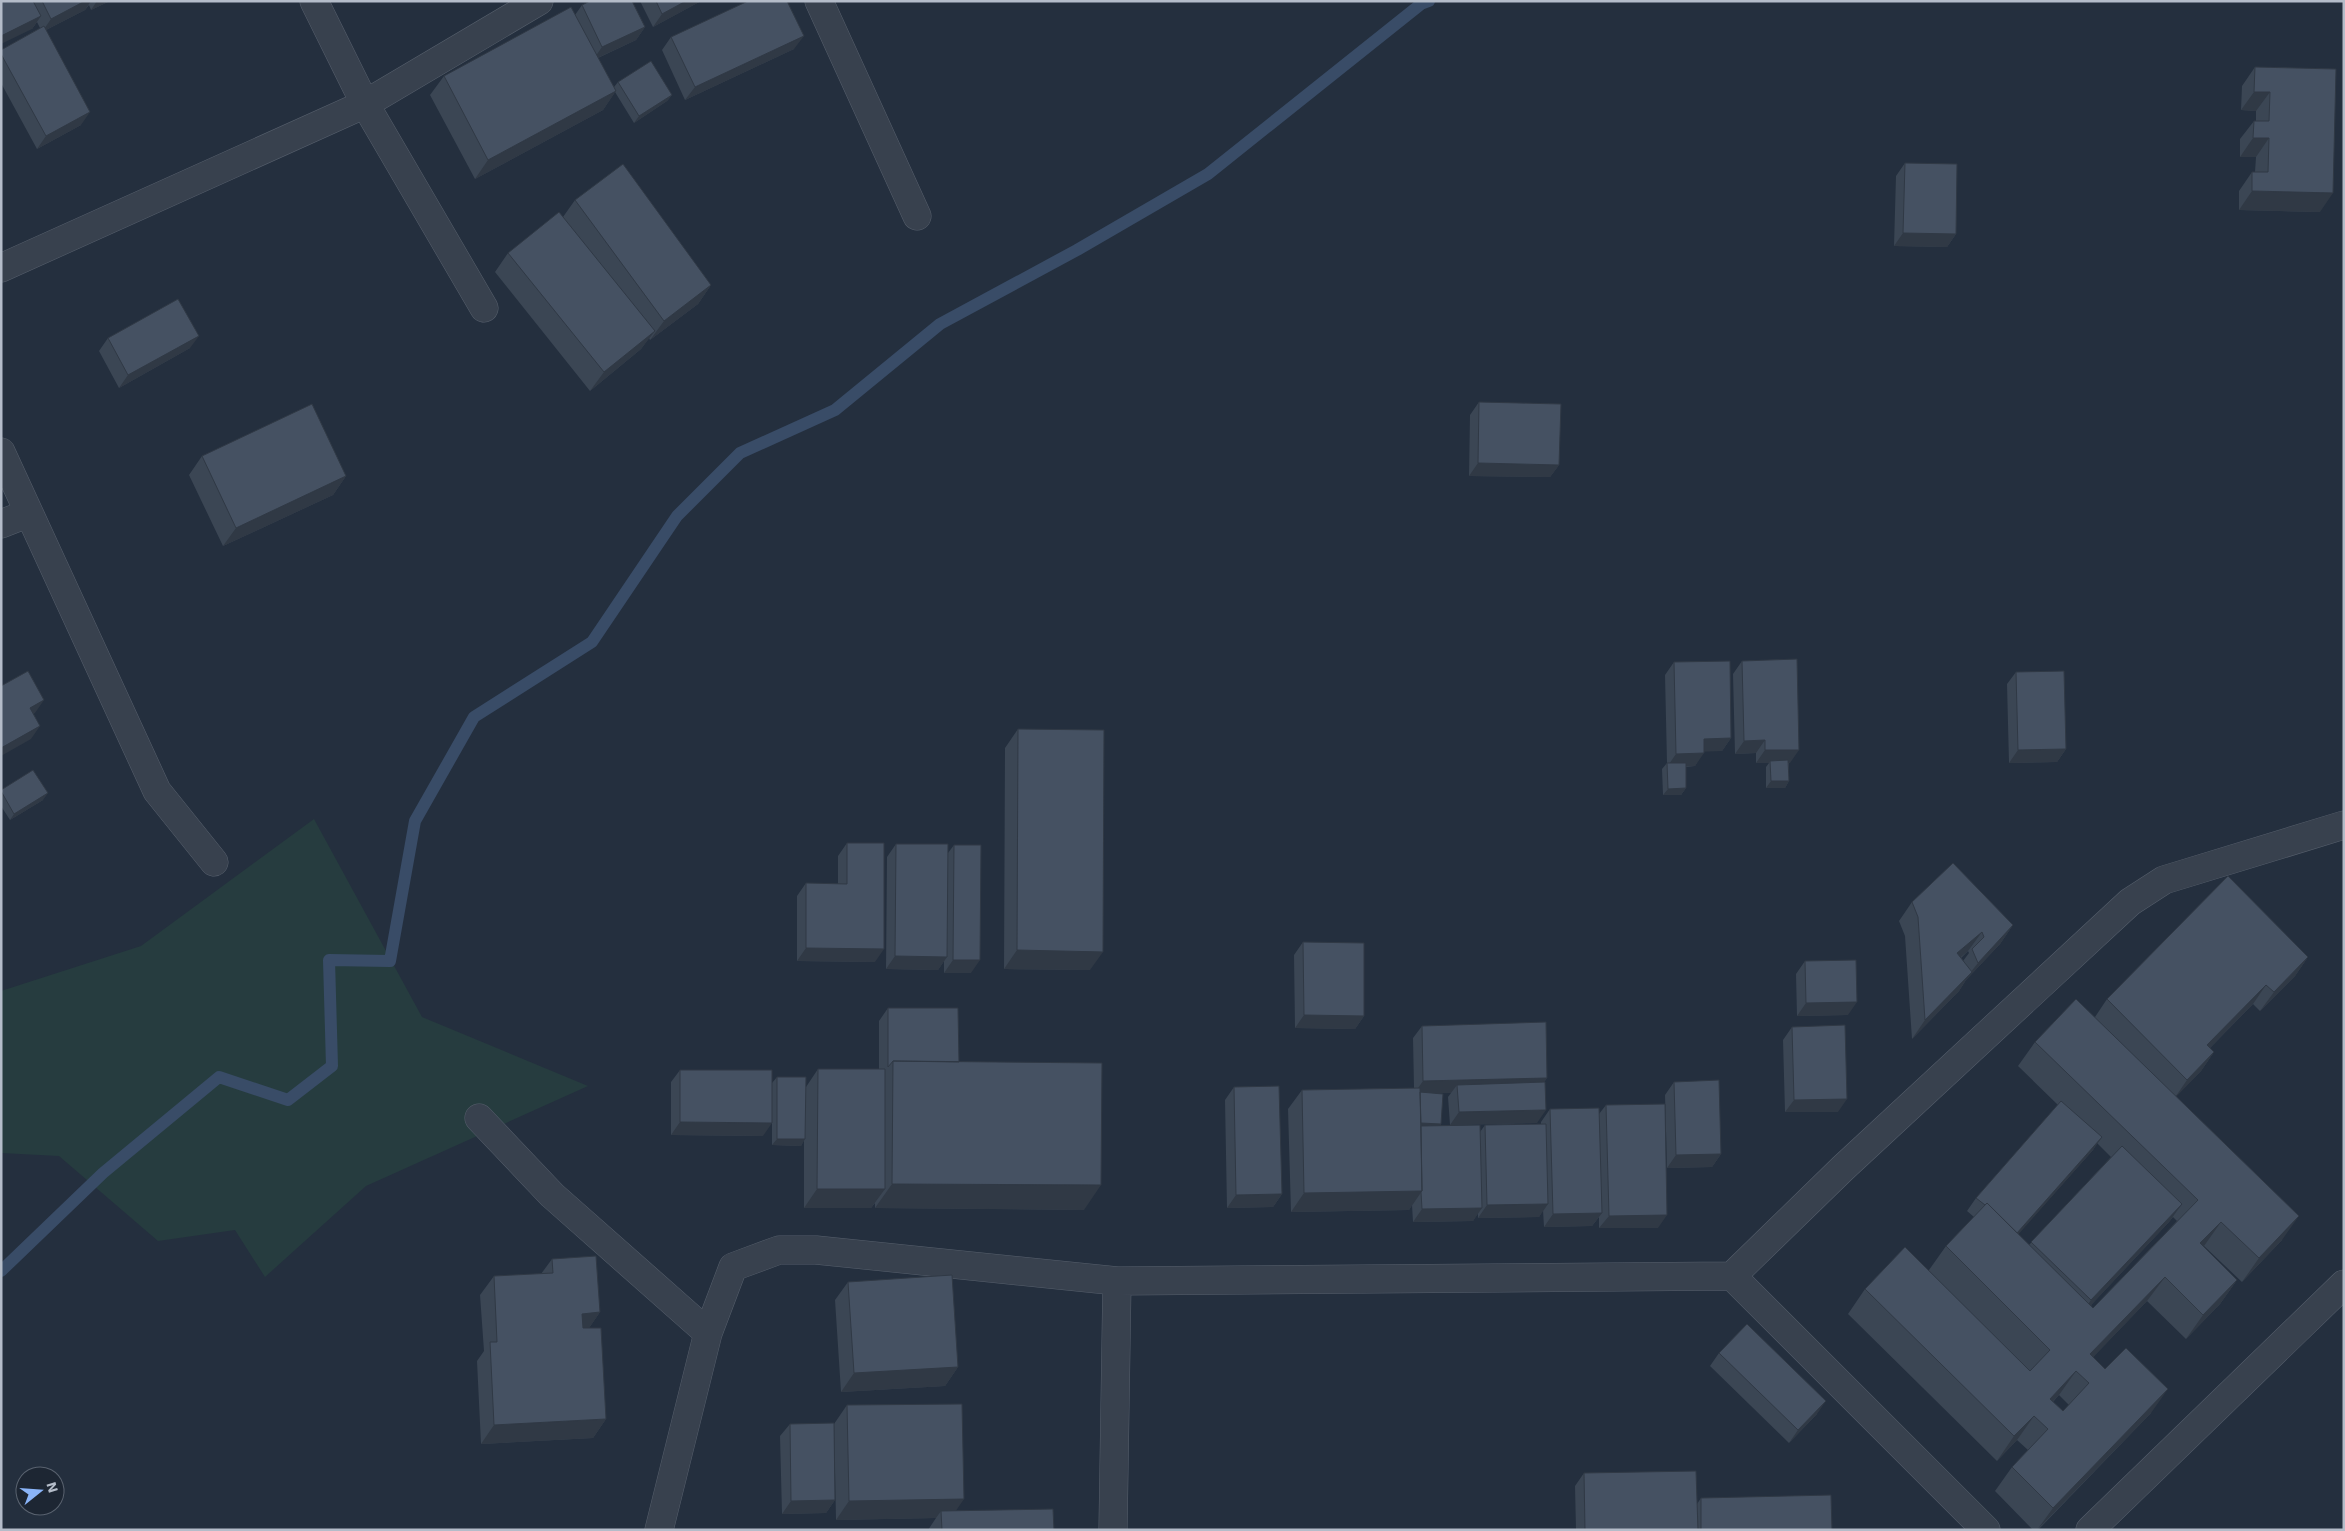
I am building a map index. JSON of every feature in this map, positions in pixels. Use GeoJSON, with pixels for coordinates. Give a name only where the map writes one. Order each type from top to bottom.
{"type":"FeatureCollection","features":[{"type":"Feature","properties":{"kind":"street"},"geometry":{"type":"LineString","coordinates":[[314,1],[365,104],[484,308]]}},
{"type":"Feature","properties":{"kind":"street"},"geometry":{"type":"LineString","coordinates":[[1,268],[365,104],[539,1]]}},
{"type":"Feature","properties":{"kind":"street"},"geometry":{"type":"LineString","coordinates":[[819,1],[917,216]]}},
{"type":"Feature","properties":{"kind":"street"},"geometry":{"type":"LineString","coordinates":[[1,452],[157,791],[214,862]]}},
{"type":"Feature","properties":{"kind":"street"},"geometry":{"type":"LineString","coordinates":[[1,524],[29,513]]}},
{"type":"Feature","properties":{"kind":"street"},"geometry":{"type":"LineString","coordinates":[[659,1530],[708,1333],[733,1267],[779,1250],[816,1250],[1117,1281],[1732,1276],[1843,1168],[2130,902],[2164,880],[2344,825]]}},
{"type":"Feature","properties":{"kind":"street"},"geometry":{"type":"LineString","coordinates":[[479,1118],[552,1195],[708,1333]]}},
{"type":"Feature","properties":{"kind":"street"},"geometry":{"type":"LineString","coordinates":[[1732,1276],[1986,1530]]}},
{"type":"Feature","properties":{"kind":"street"},"geometry":{"type":"LineString","coordinates":[[1113,1530],[1117,1281]]}},
{"type":"Feature","properties":{"kind":"street"},"geometry":{"type":"LineString","coordinates":[[2090,1530],[2344,1284]]}},
{"type":"Feature","properties":{"kind":"green space"},"geometry":{"type":"Polygon","coordinates":[[[314,819],[422,1017],[588,1086],[366,1186],[265,1277],[235,1230],[158,1241],[59,1156],[1,1153],[1,991],[141,946],[314,819]]]}},
{"type":"Feature","properties":{"kind":"building"},"geometry":{"type":"Polygon","coordinates":[[[1,1],[33,1],[41,16],[1,36],[1,1]]]}},
{"type":"Feature","properties":{"kind":"building"},"geometry":{"type":"Polygon","coordinates":[[[42,1],[85,1],[51,19],[42,1]]]}},
{"type":"Feature","properties":{"kind":"building"},"geometry":{"type":"Polygon","coordinates":[[[590,1],[632,1],[645,27],[602,47],[582,5],[590,1]]]}},
{"type":"Feature","properties":{"kind":"building"},"geometry":{"type":"Polygon","coordinates":[[[656,1],[686,1],[662,14],[656,1]]]}},
{"type":"Feature","properties":{"kind":"building"},"geometry":{"type":"Polygon","coordinates":[[[748,1],[787,1],[804,36],[695,87],[671,37],[748,1]]]}},
{"type":"Feature","properties":{"kind":"building"},"geometry":{"type":"Polygon","coordinates":[[[571,7],[616,91],[488,160],[444,76],[571,7]]]}},
{"type":"Feature","properties":{"kind":"building"},"geometry":{"type":"Polygon","coordinates":[[[44,26],[90,112],[46,136],[1,54],[1,50],[44,26]]]}},
{"type":"Feature","properties":{"kind":"building"},"geometry":{"type":"Polygon","coordinates":[[[651,61],[672,95],[639,116],[618,82],[651,61]]]}},
{"type":"Feature","properties":{"kind":"building"},"geometry":{"type":"Polygon","coordinates":[[[2255,67],[2336,69],[2333,193],[2252,191],[2252,172],[2268,172],[2269,138],[2253,138],[2254,121],[2269,121],[2270,92],[2254,92],[2255,67]]]}},
{"type":"Feature","properties":{"kind":"building"},"geometry":{"type":"Polygon","coordinates":[[[1905,163],[1957,164],[1956,234],[1903,233],[1905,163]]]}},
{"type":"Feature","properties":{"kind":"building"},"geometry":{"type":"Polygon","coordinates":[[[623,164],[711,285],[664,321],[575,200],[623,164]]]}},
{"type":"Feature","properties":{"kind":"building"},"geometry":{"type":"Polygon","coordinates":[[[559,212],[655,331],[604,372],[508,253],[559,212]]]}},
{"type":"Feature","properties":{"kind":"building"},"geometry":{"type":"Polygon","coordinates":[[[178,299],[199,336],[128,375],[108,338],[178,299]]]}},
{"type":"Feature","properties":{"kind":"building"},"geometry":{"type":"Polygon","coordinates":[[[1479,402],[1561,404],[1559,465],[1478,463],[1479,402]]]}},
{"type":"Feature","properties":{"kind":"building"},"geometry":{"type":"Polygon","coordinates":[[[312,404],[346,476],[236,528],[202,456],[312,404]]]}},
{"type":"Feature","properties":{"kind":"building"},"geometry":{"type":"Polygon","coordinates":[[[1797,659],[1799,750],[1765,750],[1765,740],[1744,741],[1742,661],[1797,659]]]}},
{"type":"Feature","properties":{"kind":"building"},"geometry":{"type":"Polygon","coordinates":[[[1730,661],[1731,738],[1704,739],[1704,753],[1676,754],[1674,662],[1730,661]]]}},
{"type":"Feature","properties":{"kind":"building"},"geometry":{"type":"Polygon","coordinates":[[[28,671],[44,700],[30,708],[40,726],[1,748],[1,686],[28,671]]]}},
{"type":"Feature","properties":{"kind":"building"},"geometry":{"type":"Polygon","coordinates":[[[2064,671],[2066,749],[2018,750],[2016,672],[2064,671]]]}},
{"type":"Feature","properties":{"kind":"building"},"geometry":{"type":"Polygon","coordinates":[[[1018,729],[1104,730],[1103,952],[1017,950],[1018,729]]]}},
{"type":"Feature","properties":{"kind":"building"},"geometry":{"type":"Polygon","coordinates":[[[1788,760],[1789,781],[1771,781],[1770,761],[1788,760]]]}},
{"type":"Feature","properties":{"kind":"building"},"geometry":{"type":"Polygon","coordinates":[[[1667,763],[1686,763],[1686,788],[1668,789],[1667,763]]]}},
{"type":"Feature","properties":{"kind":"building"},"geometry":{"type":"Polygon","coordinates":[[[33,770],[48,793],[14,814],[1,790],[33,770]]]}},
{"type":"Feature","properties":{"kind":"building"},"geometry":{"type":"Polygon","coordinates":[[[847,843],[884,843],[884,949],[806,948],[806,883],[847,884],[847,843]]]}},
{"type":"Feature","properties":{"kind":"building"},"geometry":{"type":"Polygon","coordinates":[[[896,844],[948,844],[947,957],[895,956],[896,844]]]}},
{"type":"Feature","properties":{"kind":"building"},"geometry":{"type":"Polygon","coordinates":[[[954,845],[981,845],[980,960],[953,960],[954,845]]]}},
{"type":"Feature","properties":{"kind":"building"},"geometry":{"type":"Polygon","coordinates":[[[1953,863],[2013,925],[1978,963],[1972,949],[1984,937],[1982,932],[1957,953],[1972,972],[1925,1020],[1918,917],[1912,902],[1953,863]]]}},
{"type":"Feature","properties":{"kind":"building"},"geometry":{"type":"Polygon","coordinates":[[[2228,876],[2308,957],[2274,992],[2266,985],[2207,1045],[2214,1052],[2187,1080],[2107,999],[2228,876]]]}},
{"type":"Feature","properties":{"kind":"building"},"geometry":{"type":"Polygon","coordinates":[[[1303,942],[1364,943],[1364,1016],[1304,1015],[1303,942]]]}},
{"type":"Feature","properties":{"kind":"building"},"geometry":{"type":"Polygon","coordinates":[[[1856,960],[1857,1002],[1806,1003],[1805,961],[1856,960]]]}},
{"type":"Feature","properties":{"kind":"building"},"geometry":{"type":"Polygon","coordinates":[[[2076,999],[2299,1216],[2259,1258],[2221,1222],[2200,1243],[2237,1280],[2203,1315],[2165,1277],[2090,1354],[2105,1369],[2126,1348],[2168,1389],[2053,1508],[2012,1467],[2048,1429],[2034,1416],[2014,1436],[1865,1289],[1905,1247],[2030,1371],[2050,1350],[1946,1246],[1987,1203],[2093,1308],[2198,1200],[2035,1042],[2076,999]],[[2076,1371],[2050,1399],[2063,1411],[2089,1383],[2076,1371]]]}},
{"type":"Feature","properties":{"kind":"building"},"geometry":{"type":"Polygon","coordinates":[[[888,1008],[958,1008],[959,1062],[893,1061],[888,1067],[888,1008]]]}},
{"type":"Feature","properties":{"kind":"building"},"geometry":{"type":"Polygon","coordinates":[[[1546,1022],[1547,1078],[1423,1081],[1422,1026],[1546,1022]]]}},
{"type":"Feature","properties":{"kind":"building"},"geometry":{"type":"Polygon","coordinates":[[[1845,1025],[1847,1099],[1794,1100],[1792,1027],[1845,1025]]]}},
{"type":"Feature","properties":{"kind":"building"},"geometry":{"type":"Polygon","coordinates":[[[893,1061],[1102,1063],[1101,1185],[892,1184],[893,1061]]]}},
{"type":"Feature","properties":{"kind":"building"},"geometry":{"type":"Polygon","coordinates":[[[818,1069],[885,1069],[885,1189],[817,1189],[818,1069]]]}},
{"type":"Feature","properties":{"kind":"building"},"geometry":{"type":"Polygon","coordinates":[[[680,1070],[772,1070],[772,1123],[680,1122],[680,1070]]]}},
{"type":"Feature","properties":{"kind":"building"},"geometry":{"type":"Polygon","coordinates":[[[777,1077],[806,1077],[805,1139],[777,1139],[777,1077]]]}},
{"type":"Feature","properties":{"kind":"building"},"geometry":{"type":"Polygon","coordinates":[[[1719,1080],[1721,1154],[1676,1155],[1674,1082],[1719,1080]]]}},
{"type":"Feature","properties":{"kind":"building"},"geometry":{"type":"Polygon","coordinates":[[[1545,1082],[1546,1110],[1459,1112],[1457,1085],[1545,1082]]]}},
{"type":"Feature","properties":{"kind":"building"},"geometry":{"type":"Polygon","coordinates":[[[1279,1086],[1282,1194],[1236,1195],[1234,1087],[1279,1086]]]}},
{"type":"Feature","properties":{"kind":"building"},"geometry":{"type":"Polygon","coordinates":[[[1420,1088],[1422,1191],[1304,1193],[1302,1090],[1420,1088]]]}},
{"type":"Feature","properties":{"kind":"building"},"geometry":{"type":"Polygon","coordinates":[[[1420,1092],[1443,1094],[1441,1124],[1421,1123],[1420,1092]]]}},
{"type":"Feature","properties":{"kind":"building"},"geometry":{"type":"Polygon","coordinates":[[[2061,1101],[2102,1137],[2017,1233],[1987,1203],[1985,1205],[1976,1198],[2061,1101]]]}},
{"type":"Feature","properties":{"kind":"building"},"geometry":{"type":"Polygon","coordinates":[[[1665,1104],[1667,1215],[1609,1216],[1606,1105],[1665,1104]]]}},
{"type":"Feature","properties":{"kind":"building"},"geometry":{"type":"Polygon","coordinates":[[[1599,1108],[1602,1213],[1553,1214],[1550,1109],[1599,1108]]]}},
{"type":"Feature","properties":{"kind":"building"},"geometry":{"type":"Polygon","coordinates":[[[1546,1124],[1548,1204],[1487,1205],[1485,1125],[1546,1124]]]}},
{"type":"Feature","properties":{"kind":"building"},"geometry":{"type":"Polygon","coordinates":[[[1480,1125],[1482,1208],[1422,1209],[1421,1126],[1480,1125]]]}},
{"type":"Feature","properties":{"kind":"building"},"geometry":{"type":"Polygon","coordinates":[[[2122,1146],[2182,1204],[2091,1300],[2031,1242],[2122,1146]]]}},
{"type":"Feature","properties":{"kind":"building"},"geometry":{"type":"Polygon","coordinates":[[[596,1256],[600,1312],[582,1314],[583,1328],[601,1328],[606,1419],[494,1425],[490,1342],[497,1342],[494,1276],[553,1273],[552,1259],[596,1256]]]}},
{"type":"Feature","properties":{"kind":"building"},"geometry":{"type":"Polygon","coordinates":[[[952,1275],[958,1367],[854,1373],[848,1282],[952,1275]]]}},
{"type":"Feature","properties":{"kind":"building"},"geometry":{"type":"Polygon","coordinates":[[[1747,1324],[1826,1401],[1798,1430],[1719,1353],[1747,1324]]]}},
{"type":"Feature","properties":{"kind":"building"},"geometry":{"type":"Polygon","coordinates":[[[962,1404],[964,1499],[849,1501],[847,1405],[962,1404]]]}},
{"type":"Feature","properties":{"kind":"building"},"geometry":{"type":"Polygon","coordinates":[[[834,1423],[835,1500],[791,1501],[790,1424],[834,1423]]]}},
{"type":"Feature","properties":{"kind":"building"},"geometry":{"type":"Polygon","coordinates":[[[1696,1471],[1698,1530],[1585,1530],[1584,1473],[1696,1471]]]}},
{"type":"Feature","properties":{"kind":"building"},"geometry":{"type":"Polygon","coordinates":[[[1831,1495],[1832,1530],[1701,1530],[1701,1498],[1831,1495]]]}},
{"type":"Feature","properties":{"kind":"building"},"geometry":{"type":"Polygon","coordinates":[[[1053,1509],[1054,1530],[942,1530],[941,1511],[1053,1509]]]}},
{"type":"Feature","properties":{"kind":"waterway"},"geometry":{"type":"LineString","coordinates":[[1,1271],[103,1173],[219,1077],[288,1100],[332,1066],[329,960],[390,961],[415,821],[474,717],[592,642],[677,516],[740,453],[835,410],[940,324],[1077,250],[1208,174],[1421,4],[1429,1]]}}]}
